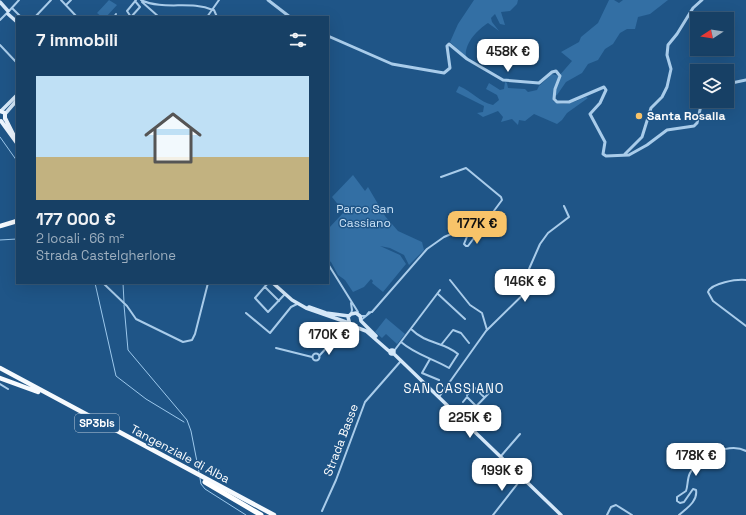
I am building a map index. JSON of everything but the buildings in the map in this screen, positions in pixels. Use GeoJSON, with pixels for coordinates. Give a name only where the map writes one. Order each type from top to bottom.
{"type":"FeatureCollection","features":[{"type":"Feature","properties":{"kind":"highway"},"geometry":{"type":"LineString","coordinates":[[0,225],[16,220]]}},
{"type":"Feature","properties":{"kind":"highway","name":"Tangenziale di Alba"},"geometry":{"type":"LineString","coordinates":[[1,369],[38,392],[193,474]]}},
{"type":"Feature","properties":{"kind":"highway","name":"Tangenziale di Alba"},"geometry":{"type":"LineString","coordinates":[[1,369],[204,480],[246,501]]}},
{"type":"Feature","properties":{"kind":"highway"},"geometry":{"type":"LineString","coordinates":[[0,378],[38,392]]}},
{"type":"Feature","properties":{"kind":"highway"},"geometry":{"type":"LineString","coordinates":[[204,480],[261,515]]}},
{"type":"Feature","properties":{"kind":"highway"},"geometry":{"type":"LineString","coordinates":[[204,480],[256,515]]}},
{"type":"Feature","properties":{"kind":"highway"},"geometry":{"type":"LineString","coordinates":[[246,501],[267,515]]}},
{"type":"Feature","properties":{"kind":"highway","name":"SP3bis"},"geometry":{"type":"LineString","coordinates":[[246,501],[274,515]]}},
{"type":"Feature","properties":{"kind":"main road"},"geometry":{"type":"LineString","coordinates":[[0,4],[16,20]]}},
{"type":"Feature","properties":{"kind":"main road"},"geometry":{"type":"LineString","coordinates":[[16,96],[0,111],[5,116],[16,141]]}},
{"type":"Feature","properties":{"kind":"main road"},"geometry":{"type":"LineString","coordinates":[[16,101],[0,121],[16,142]]}},
{"type":"Feature","properties":{"kind":"main road"},"geometry":{"type":"LineString","coordinates":[[275,284],[298,304],[314,312],[356,326],[392,351]]}},
{"type":"Feature","properties":{"kind":"main road"},"geometry":{"type":"LineString","coordinates":[[275,284],[306,306],[326,313],[350,315],[360,318],[392,351],[400,362],[561,515]]}},
{"type":"Feature","properties":{"kind":"main road"},"geometry":{"type":"LineString","coordinates":[[349,324],[350,315]]}},
{"type":"Feature","properties":{"kind":"main road"},"geometry":{"type":"LineString","coordinates":[[356,326],[360,318]]}},
{"type":"Feature","properties":{"kind":"street"},"geometry":{"type":"LineString","coordinates":[[0,20],[19,0]]}},
{"type":"Feature","properties":{"kind":"street"},"geometry":{"type":"LineString","coordinates":[[36,16],[51,0]]}},
{"type":"Feature","properties":{"kind":"street"},"geometry":{"type":"LineString","coordinates":[[61,0],[75,16]]}},
{"type":"Feature","properties":{"kind":"street"},"geometry":{"type":"LineString","coordinates":[[66,5],[71,0]]}},
{"type":"Feature","properties":{"kind":"street"},"geometry":{"type":"LineString","coordinates":[[130,16],[127,11],[136,0],[140,7],[132,16]]}},
{"type":"Feature","properties":{"kind":"street"},"geometry":{"type":"LineString","coordinates":[[141,0],[154,4],[191,2],[213,9],[216,16]]}},
{"type":"Feature","properties":{"kind":"street"},"geometry":{"type":"LineString","coordinates":[[141,0],[158,16]]}},
{"type":"Feature","properties":{"kind":"street"},"geometry":{"type":"LineString","coordinates":[[208,16],[218,0]]}},
{"type":"Feature","properties":{"kind":"street"},"geometry":{"type":"LineString","coordinates":[[268,0],[289,16]]}},
{"type":"Feature","properties":{"kind":"street"},"geometry":{"type":"LineString","coordinates":[[625,154],[642,137],[650,109],[662,96],[667,87],[670,69],[667,55],[668,45],[677,34],[693,8],[702,0]]}},
{"type":"Feature","properties":{"kind":"street"},"geometry":{"type":"LineString","coordinates":[[9,12],[19,16]]}},
{"type":"Feature","properties":{"kind":"street"},"geometry":{"type":"LineString","coordinates":[[329,36],[392,64],[432,72],[444,73],[449,70],[451,61],[447,46],[449,44],[467,59],[503,80],[539,83],[552,72],[556,71],[560,74],[554,94],[554,99],[557,102],[569,102],[604,88],[606,90],[603,97],[591,112],[590,116],[605,142],[603,154],[605,156],[629,155],[666,130],[694,126],[700,108]]}},
{"type":"Feature","properties":{"kind":"street"},"geometry":{"type":"LineString","coordinates":[[0,44],[16,62]]}},
{"type":"Feature","properties":{"kind":"street"},"geometry":{"type":"LineString","coordinates":[[734,83],[746,80]]}},
{"type":"Feature","properties":{"kind":"street"},"geometry":{"type":"LineString","coordinates":[[329,266],[360,318],[375,308],[427,249],[444,237],[468,226],[470,229],[464,244],[468,246],[502,200],[501,197],[496,191],[466,168],[441,177]]}},
{"type":"Feature","properties":{"kind":"street"},"geometry":{"type":"LineString","coordinates":[[438,398],[487,330],[540,279],[540,277],[529,269],[540,244],[548,233],[569,216],[564,206]]}},
{"type":"Feature","properties":{"kind":"street"},"geometry":{"type":"LineString","coordinates":[[450,280],[472,307],[482,313],[487,330]]}},
{"type":"Feature","properties":{"kind":"street"},"geometry":{"type":"LineString","coordinates":[[746,280],[732,280],[710,287],[708,292],[713,301],[746,326]]}},
{"type":"Feature","properties":{"kind":"street"},"geometry":{"type":"LineString","coordinates":[[104,284],[121,302],[127,306],[136,319],[176,340],[188,342],[195,334],[208,284]]}},
{"type":"Feature","properties":{"kind":"street"},"geometry":{"type":"LineString","coordinates":[[267,284],[254,298],[268,312],[285,294]]}},
{"type":"Feature","properties":{"kind":"street"},"geometry":{"type":"LineString","coordinates":[[265,287],[279,301]]}},
{"type":"Feature","properties":{"kind":"street"},"geometry":{"type":"LineString","coordinates":[[392,351],[401,342],[440,290]]}},
{"type":"Feature","properties":{"kind":"street"},"geometry":{"type":"LineString","coordinates":[[438,294],[465,319]]}},
{"type":"Feature","properties":{"kind":"street"},"geometry":{"type":"LineString","coordinates":[[291,307],[292,300]]}},
{"type":"Feature","properties":{"kind":"street"},"geometry":{"type":"LineString","coordinates":[[350,300],[352,310],[350,315]]}},
{"type":"Feature","properties":{"kind":"street"},"geometry":{"type":"LineString","coordinates":[[246,313],[270,333],[291,307],[298,304]]}},
{"type":"Feature","properties":{"kind":"street"},"geometry":{"type":"LineString","coordinates":[[276,348],[312,357],[315,361],[318,360],[319,356],[330,344],[333,344],[349,324]]}},
{"type":"Feature","properties":{"kind":"street"},"geometry":{"type":"LineString","coordinates":[[401,342],[416,353],[449,368],[458,354],[441,345],[424,340],[411,329]]}},
{"type":"Feature","properties":{"kind":"street"},"geometry":{"type":"LineString","coordinates":[[441,345],[453,330],[461,333],[469,343]]}},
{"type":"Feature","properties":{"kind":"street"},"geometry":{"type":"LineString","coordinates":[[312,357],[316,354],[319,356]]}},
{"type":"Feature","properties":{"kind":"street"},"geometry":{"type":"LineString","coordinates":[[430,359],[422,373],[439,380]]}},
{"type":"Feature","properties":{"kind":"street","name":"Strada Basse"},"geometry":{"type":"LineString","coordinates":[[322,511],[336,480],[365,402],[400,362]]}},
{"type":"Feature","properties":{"kind":"street"},"geometry":{"type":"LineString","coordinates":[[0,384],[8,389]]}},
{"type":"Feature","properties":{"kind":"street"},"geometry":{"type":"LineString","coordinates":[[466,395],[474,387],[484,397]]}},
{"type":"Feature","properties":{"kind":"street"},"geometry":{"type":"LineString","coordinates":[[462,421],[489,393]]}},
{"type":"Feature","properties":{"kind":"street"},"geometry":{"type":"LineString","coordinates":[[463,402],[467,397],[476,406]]}},
{"type":"Feature","properties":{"kind":"street"},"geometry":{"type":"LineString","coordinates":[[500,457],[520,434]]}},
{"type":"Feature","properties":{"kind":"street"},"geometry":{"type":"LineString","coordinates":[[679,515],[692,503],[696,496],[696,490],[693,489],[684,502],[680,503],[676,501],[677,497],[686,492],[689,475],[693,469],[708,456],[719,451],[736,447],[746,451]]}},
{"type":"Feature","properties":{"kind":"street"},"geometry":{"type":"LineString","coordinates":[[493,515],[522,478]]}},
{"type":"Feature","properties":{"kind":"street"},"geometry":{"type":"LineString","coordinates":[[606,515],[611,507],[616,505],[632,515]]}},
{"type":"Feature","properties":{"kind":"green space"},"geometry":{"type":"Polygon","coordinates":[[[109,0],[117,5],[107,16],[101,16],[97,13],[109,0]]]}},
{"type":"Feature","properties":{"kind":"green space"},"geometry":{"type":"Polygon","coordinates":[[[474,0],[518,0],[517,4],[510,11],[501,12],[505,25],[500,24],[495,14],[491,18],[492,22],[499,31],[488,23],[476,33],[469,42],[466,57],[450,42],[458,24],[474,0]]]}},
{"type":"Feature","properties":{"kind":"green space"},"geometry":{"type":"Polygon","coordinates":[[[609,0],[614,0],[619,3],[623,0],[668,0],[650,14],[638,17],[635,29],[627,29],[620,33],[613,44],[605,49],[598,60],[588,64],[582,73],[566,82],[557,95],[553,97],[553,101],[565,104],[586,97],[588,98],[567,113],[557,124],[534,114],[525,121],[519,120],[518,125],[512,119],[501,122],[503,117],[498,111],[483,117],[477,113],[483,112],[484,106],[456,92],[459,86],[488,104],[493,105],[499,100],[497,95],[486,89],[489,83],[500,90],[504,89],[505,82],[507,83],[508,88],[525,89],[528,92],[537,90],[539,86],[552,74],[559,76],[572,61],[561,52],[579,42],[581,37],[598,23],[609,0]]]}},
{"type":"Feature","properties":{"kind":"green space","name":"Parco San Cassiano"},"geometry":{"type":"Polygon","coordinates":[[[353,175],[365,191],[368,187],[385,216],[398,231],[422,242],[424,250],[409,265],[404,255],[390,248],[380,246],[400,255],[406,264],[383,292],[372,283],[373,281],[371,279],[364,287],[353,292],[345,280],[338,275],[329,261],[329,228],[344,212],[332,197],[353,175]]]}},
{"type":"Feature","properties":{"kind":"green space"},"geometry":{"type":"Polygon","coordinates":[[[386,318],[405,334],[397,344],[386,334],[382,338],[375,332],[386,318]]]}},
{"type":"Feature","properties":{"kind":"waterway"},"geometry":{"type":"LineString","coordinates":[[0,137],[16,160]]}},
{"type":"Feature","properties":{"kind":"waterway"},"geometry":{"type":"LineString","coordinates":[[0,240],[16,239]]}},
{"type":"Feature","properties":{"kind":"waterway"},"geometry":{"type":"LineString","coordinates":[[95,284],[116,376],[146,399],[184,422]]}},
{"type":"Feature","properties":{"kind":"waterway"},"geometry":{"type":"LineString","coordinates":[[123,284],[124,302]]}},
{"type":"Feature","properties":{"kind":"waterway"},"geometry":{"type":"LineString","coordinates":[[124,305],[128,350],[187,420],[191,431],[199,472]]}},
{"type":"Feature","properties":{"kind":"waterway"},"geometry":{"type":"LineString","coordinates":[[200,478],[201,484],[205,489],[246,515]]}},
{"type":"Feature","properties":{"kind":"place","name":"Santa Rosalia"},"geometry":{"type":"Point","coordinates":[639,116]}},
{"type":"Feature","properties":{"kind":"district","name":"SAN CASSIANO"},"geometry":{"type":"Point","coordinates":[454,388]}}]}
